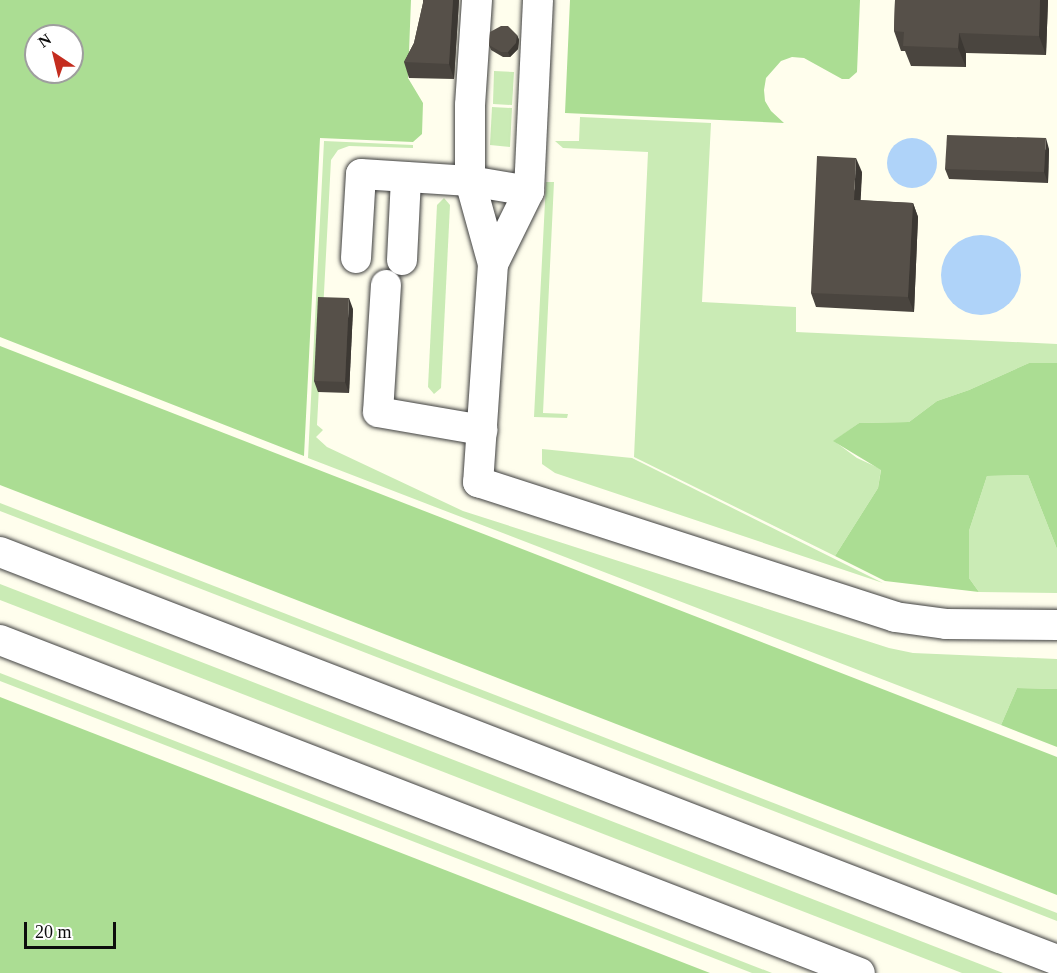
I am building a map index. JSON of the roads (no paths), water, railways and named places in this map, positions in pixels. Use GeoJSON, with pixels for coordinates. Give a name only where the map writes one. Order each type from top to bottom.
{"type":"FeatureCollection","features":[{"type":"Feature","properties":{"kind":"street"},"geometry":{"type":"LineString","coordinates":[[477,0],[470,105],[470,181],[493,264],[478,482],[896,617],[946,624],[1057,625]]}},
{"type":"Feature","properties":{"kind":"street"},"geometry":{"type":"LineString","coordinates":[[493,264],[529,191],[538,0]]}},
{"type":"Feature","properties":{"kind":"street"},"geometry":{"type":"LineString","coordinates":[[356,258],[360,175],[364,173],[470,181],[529,191]]}},
{"type":"Feature","properties":{"kind":"street"},"geometry":{"type":"LineString","coordinates":[[402,260],[405,177]]}},
{"type":"Feature","properties":{"kind":"street"},"geometry":{"type":"LineString","coordinates":[[386,285],[378,412],[482,430]]}},
{"type":"Feature","properties":{"kind":"street"},"geometry":{"type":"LineString","coordinates":[[0,552],[1057,960]]}},
{"type":"Feature","properties":{"kind":"street"},"geometry":{"type":"LineString","coordinates":[[0,640],[860,973]]}},
{"type":"Feature","properties":{"kind":"water"},"geometry":{"type":"Polygon","coordinates":[[[912,138],[926,142],[933,149],[937,163],[933,177],[926,184],[912,188],[898,184],[891,177],[887,163],[891,149],[898,142],[912,138]]]}},
{"type":"Feature","properties":{"kind":"water"},"geometry":{"type":"Polygon","coordinates":[[[981,235],[996,238],[1009,247],[1018,260],[1021,275],[1018,290],[1009,303],[996,312],[981,315],[966,312],[953,303],[944,290],[941,275],[944,260],[953,247],[966,238],[981,235]]]}}]}
